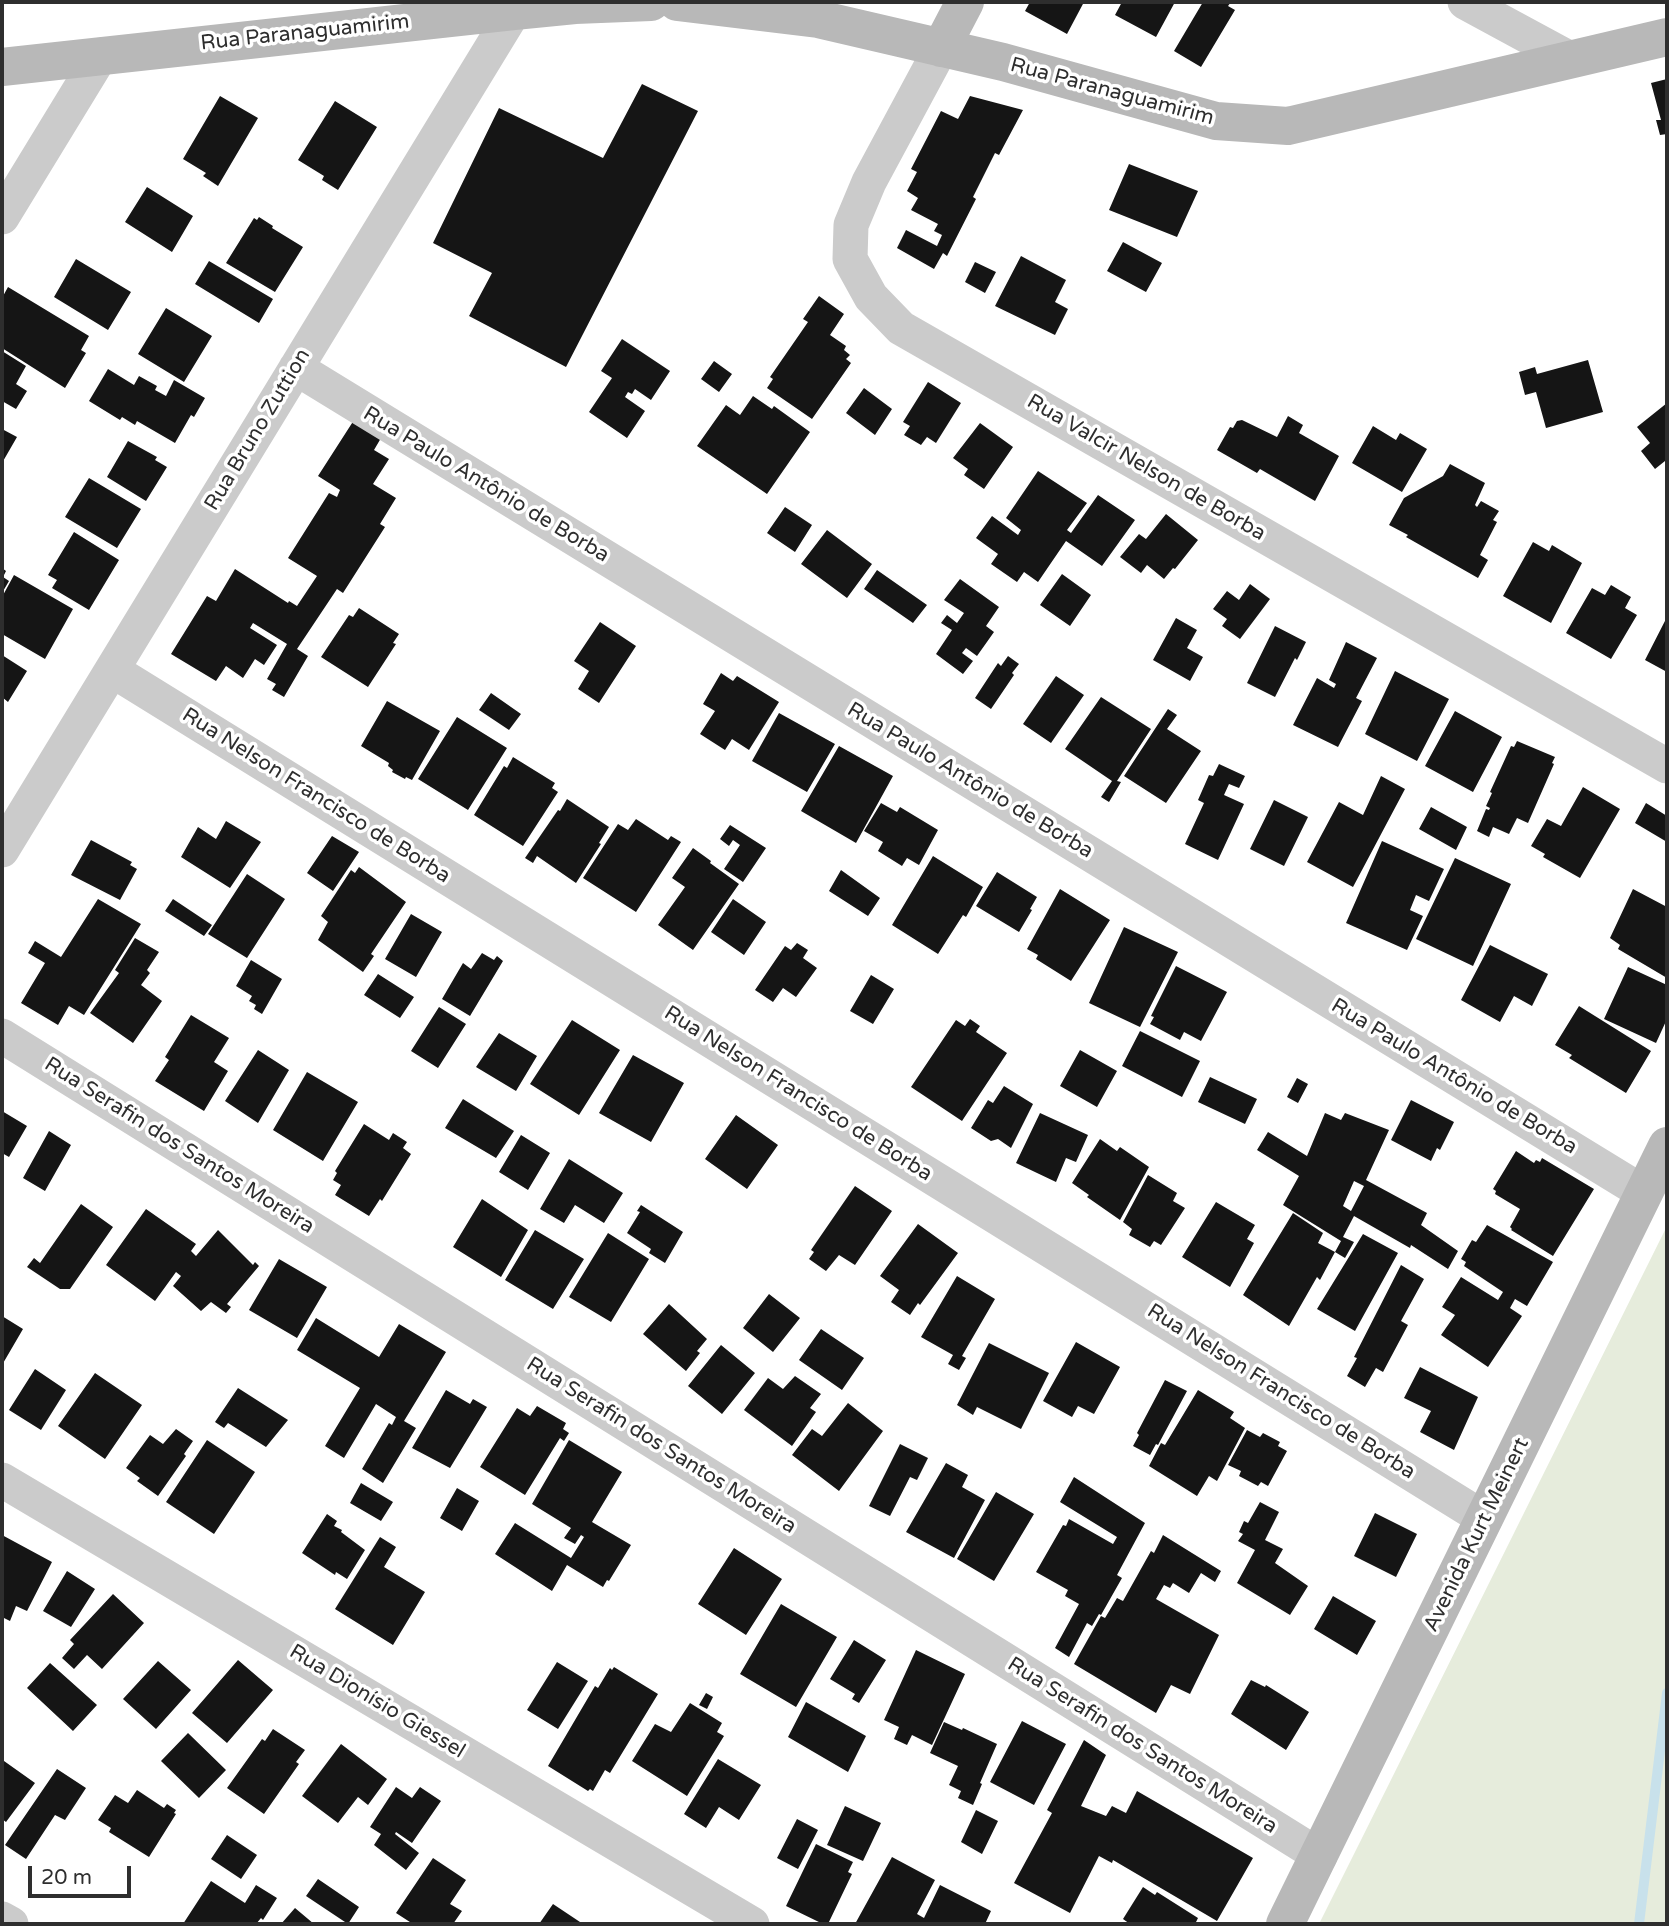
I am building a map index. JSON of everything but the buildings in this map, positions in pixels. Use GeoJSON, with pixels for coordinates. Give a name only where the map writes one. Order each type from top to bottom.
{"type":"FeatureCollection","features":[{"type":"Feature","properties":{"kind":"street","name":"Rua Paranaguamirim"},"geometry":{"type":"LineString","coordinates":[[2,67],[514,10],[651,2]]}},
{"type":"Feature","properties":{"kind":"street","name":"Rua Paranaguamirim"},"geometry":{"type":"LineString","coordinates":[[677,2],[818,19],[1003,62],[1216,121],[1288,126],[1667,37]]}},
{"type":"Feature","properties":{"kind":"street"},"geometry":{"type":"LineString","coordinates":[[941,48],[965,2]]}},
{"type":"Feature","properties":{"kind":"street"},"geometry":{"type":"LineString","coordinates":[[1465,2],[1572,60]]}},
{"type":"Feature","properties":{"kind":"street","name":"Rua Bruno Zuttion"},"geometry":{"type":"LineString","coordinates":[[2,850],[514,10]]}},
{"type":"Feature","properties":{"kind":"street","name":"Rua Valcir Nelson de Borba"},"geometry":{"type":"LineString","coordinates":[[941,48],[869,182],[851,225],[850,259],[871,297],[901,328],[1667,766]]}},
{"type":"Feature","properties":{"kind":"street"},"geometry":{"type":"LineString","coordinates":[[2,218],[101,55]]}},
{"type":"Feature","properties":{"kind":"street","name":"Rua Paulo Antônio de Borba"},"geometry":{"type":"LineString","coordinates":[[296,368],[1644,1194]]}},
{"type":"Feature","properties":{"kind":"street","name":"Rua Nelson Francisco de Borba"},"geometry":{"type":"LineString","coordinates":[[112,670],[1485,1519]]}},
{"type":"Feature","properties":{"kind":"street","name":"Rua Serafin dos Santos Moreira"},"geometry":{"type":"LineString","coordinates":[[2,1036],[1320,1856]]}},
{"type":"Feature","properties":{"kind":"street","name":"Avenida Kurt Meinert"},"geometry":{"type":"LineString","coordinates":[[1285,1924],[1667,1146]]}},
{"type":"Feature","properties":{"kind":"street","name":"Rua Dionísio Giessel"},"geometry":{"type":"LineString","coordinates":[[2,1480],[752,1924]]}},
{"type":"Feature","properties":{"kind":"street"},"geometry":{"type":"LineString","coordinates":[[2,1919],[11,1924]]}},
{"type":"Feature","properties":{"kind":"green space"},"geometry":{"type":"Polygon","coordinates":[[[1667,1226],[1667,1924],[1319,1924],[1360,1842],[1667,1226]]]}},
{"type":"Feature","properties":{"kind":"waterway"},"geometry":{"type":"LineString","coordinates":[[1639,1924],[1667,1693]]}}]}
